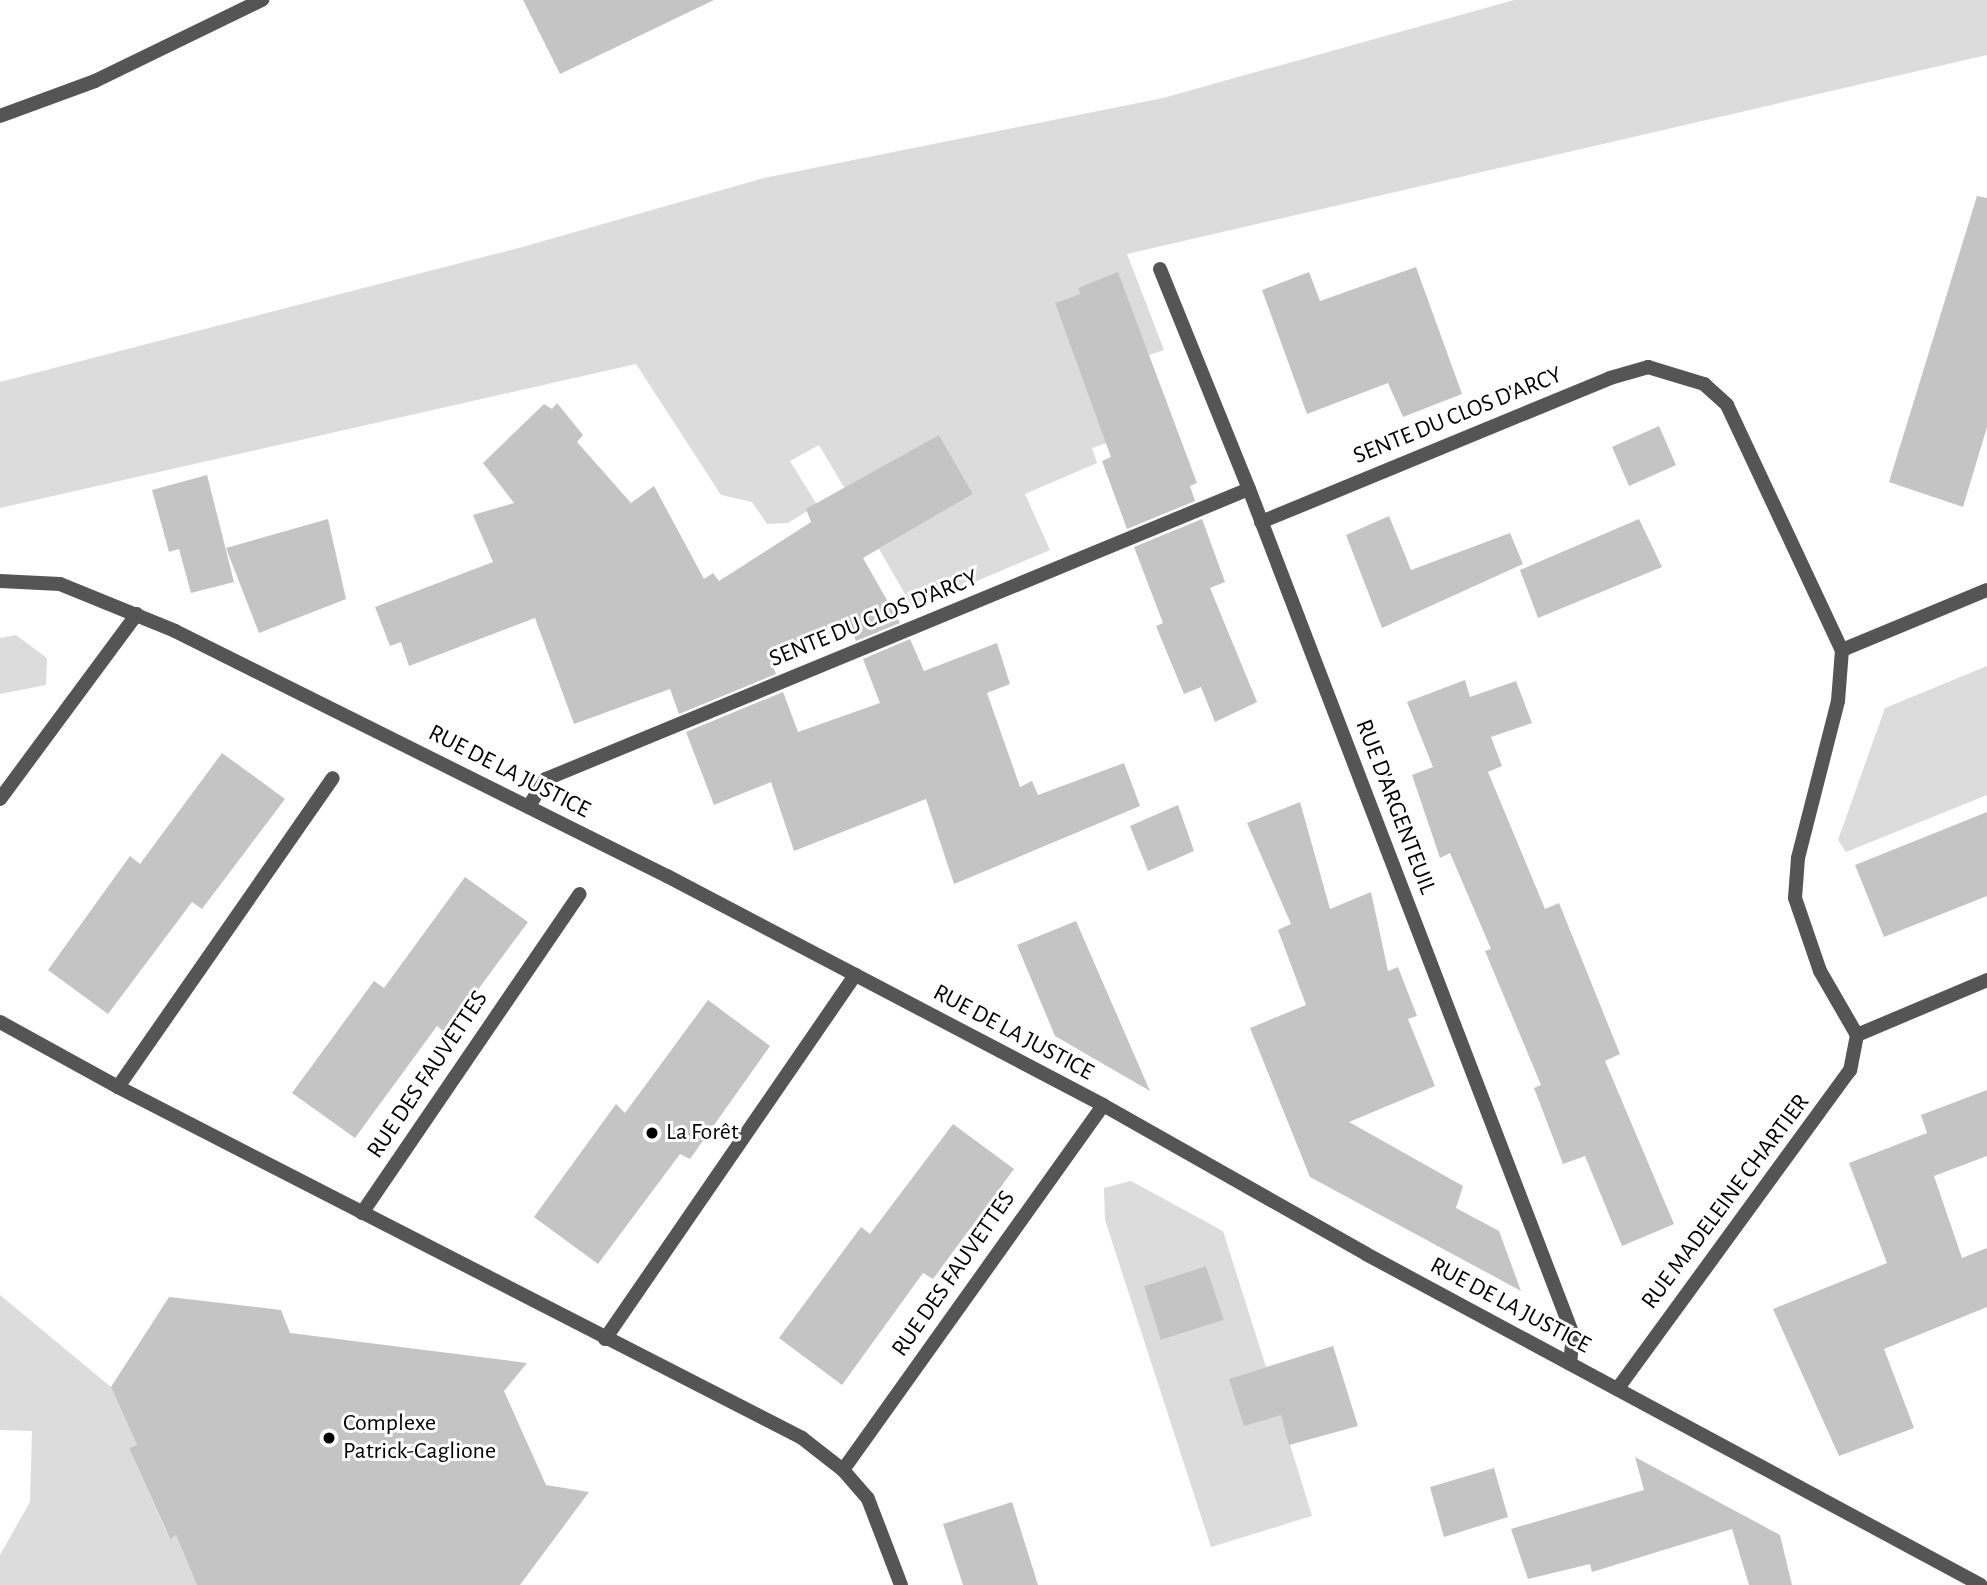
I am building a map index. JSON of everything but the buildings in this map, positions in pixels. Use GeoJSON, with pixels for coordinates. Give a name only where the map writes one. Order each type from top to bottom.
{"type":"FeatureCollection","features":[{"type":"Feature","properties":{"kind":"street"},"geometry":{"type":"LineString","coordinates":[[0,117],[95,81],[261,0]]}},
{"type":"Feature","properties":{"kind":"street","name":"RUE D'ARGENTEUIL"},"geometry":{"type":"LineString","coordinates":[[1160,270],[1250,489],[1573,1335],[1570,1364]]}},
{"type":"Feature","properties":{"kind":"street","name":"SENTE DU CLOS D'ARCY"},"geometry":{"type":"LineString","coordinates":[[1261,522],[1610,378],[1648,367],[1704,384],[1727,405],[1842,650]]}},
{"type":"Feature","properties":{"kind":"street","name":"SENTE DU CLOS D'ARCY"},"geometry":{"type":"LineString","coordinates":[[529,806],[547,779],[1250,489]]}},
{"type":"Feature","properties":{"kind":"street","name":"RUE DE LA JUSTICE"},"geometry":{"type":"LineString","coordinates":[[0,581],[60,584],[137,614],[529,806],[1103,1105],[1570,1364],[1981,1585]]}},
{"type":"Feature","properties":{"kind":"street"},"geometry":{"type":"LineString","coordinates":[[1987,590],[1842,650],[1838,701],[1798,858],[1795,898],[1820,971],[1857,1035],[1987,980]]}},
{"type":"Feature","properties":{"kind":"street"},"geometry":{"type":"LineString","coordinates":[[0,799],[137,614]]}},
{"type":"Feature","properties":{"kind":"street"},"geometry":{"type":"LineString","coordinates":[[118,1087],[333,778]]}},
{"type":"Feature","properties":{"kind":"street","name":"RUE DES FAUVETTES"},"geometry":{"type":"LineString","coordinates":[[362,1213],[580,894]]}},
{"type":"Feature","properties":{"kind":"street"},"geometry":{"type":"LineString","coordinates":[[605,1339],[855,975]]}},
{"type":"Feature","properties":{"kind":"street"},"geometry":{"type":"LineString","coordinates":[[0,1022],[118,1087],[802,1438],[843,1471],[869,1499],[901,1585]]}},
{"type":"Feature","properties":{"kind":"street","name":"RUE MADELEINE CHARTIER"},"geometry":{"type":"LineString","coordinates":[[1617,1389],[1834,1097],[1850,1070],[1857,1035]]}},
{"type":"Feature","properties":{"kind":"street","name":"RUE DES FAUVETTES"},"geometry":{"type":"LineString","coordinates":[[843,1471],[1103,1105]]}},
{"type":"Feature","properties":{"kind":"shaded area"},"geometry":{"type":"Polygon","coordinates":[[[1514,0],[1987,0],[1987,55],[1127,254],[1164,350],[1149,355],[1118,273],[1078,288],[1080,294],[1055,303],[1107,443],[1092,448],[1097,463],[1025,494],[1050,550],[913,608],[879,549],[973,494],[939,435],[845,489],[819,445],[790,461],[817,505],[788,523],[767,524],[752,502],[721,495],[636,364],[0,508],[0,382],[526,246],[764,178],[1163,98],[1514,0]]]}},
{"type":"Feature","properties":{"kind":"shaded area"},"geometry":{"type":"Polygon","coordinates":[[[16,635],[47,658],[46,685],[0,694],[0,638],[16,635]]]}},
{"type":"Feature","properties":{"kind":"shaded area"},"geometry":{"type":"Polygon","coordinates":[[[1987,666],[1987,795],[1846,852],[1838,840],[1885,708],[1987,666]]]}},
{"type":"Feature","properties":{"kind":"shaded area"},"geometry":{"type":"Polygon","coordinates":[[[1131,1181],[1223,1231],[1266,1367],[1230,1379],[1281,1415],[1312,1516],[1211,1547],[1105,1220],[1104,1188],[1131,1181]],[[1206,1266],[1144,1286],[1162,1340],[1224,1320],[1206,1266]]]}},
{"type":"Feature","properties":{"kind":"shaded area"},"geometry":{"type":"Polygon","coordinates":[[[0,1295],[111,1387],[137,1445],[129,1448],[169,1538],[176,1535],[197,1585],[0,1585],[0,1555],[30,1502],[32,1431],[0,1430],[0,1295]]]}},
{"type":"Feature","properties":{"kind":"place","name":"La Forêt"},"geometry":{"type":"Point","coordinates":[652,1133]}},
{"type":"Feature","properties":{"kind":"place","name":"Complexe Patrick-Caglione"},"geometry":{"type":"Point","coordinates":[329,1438]}}]}
